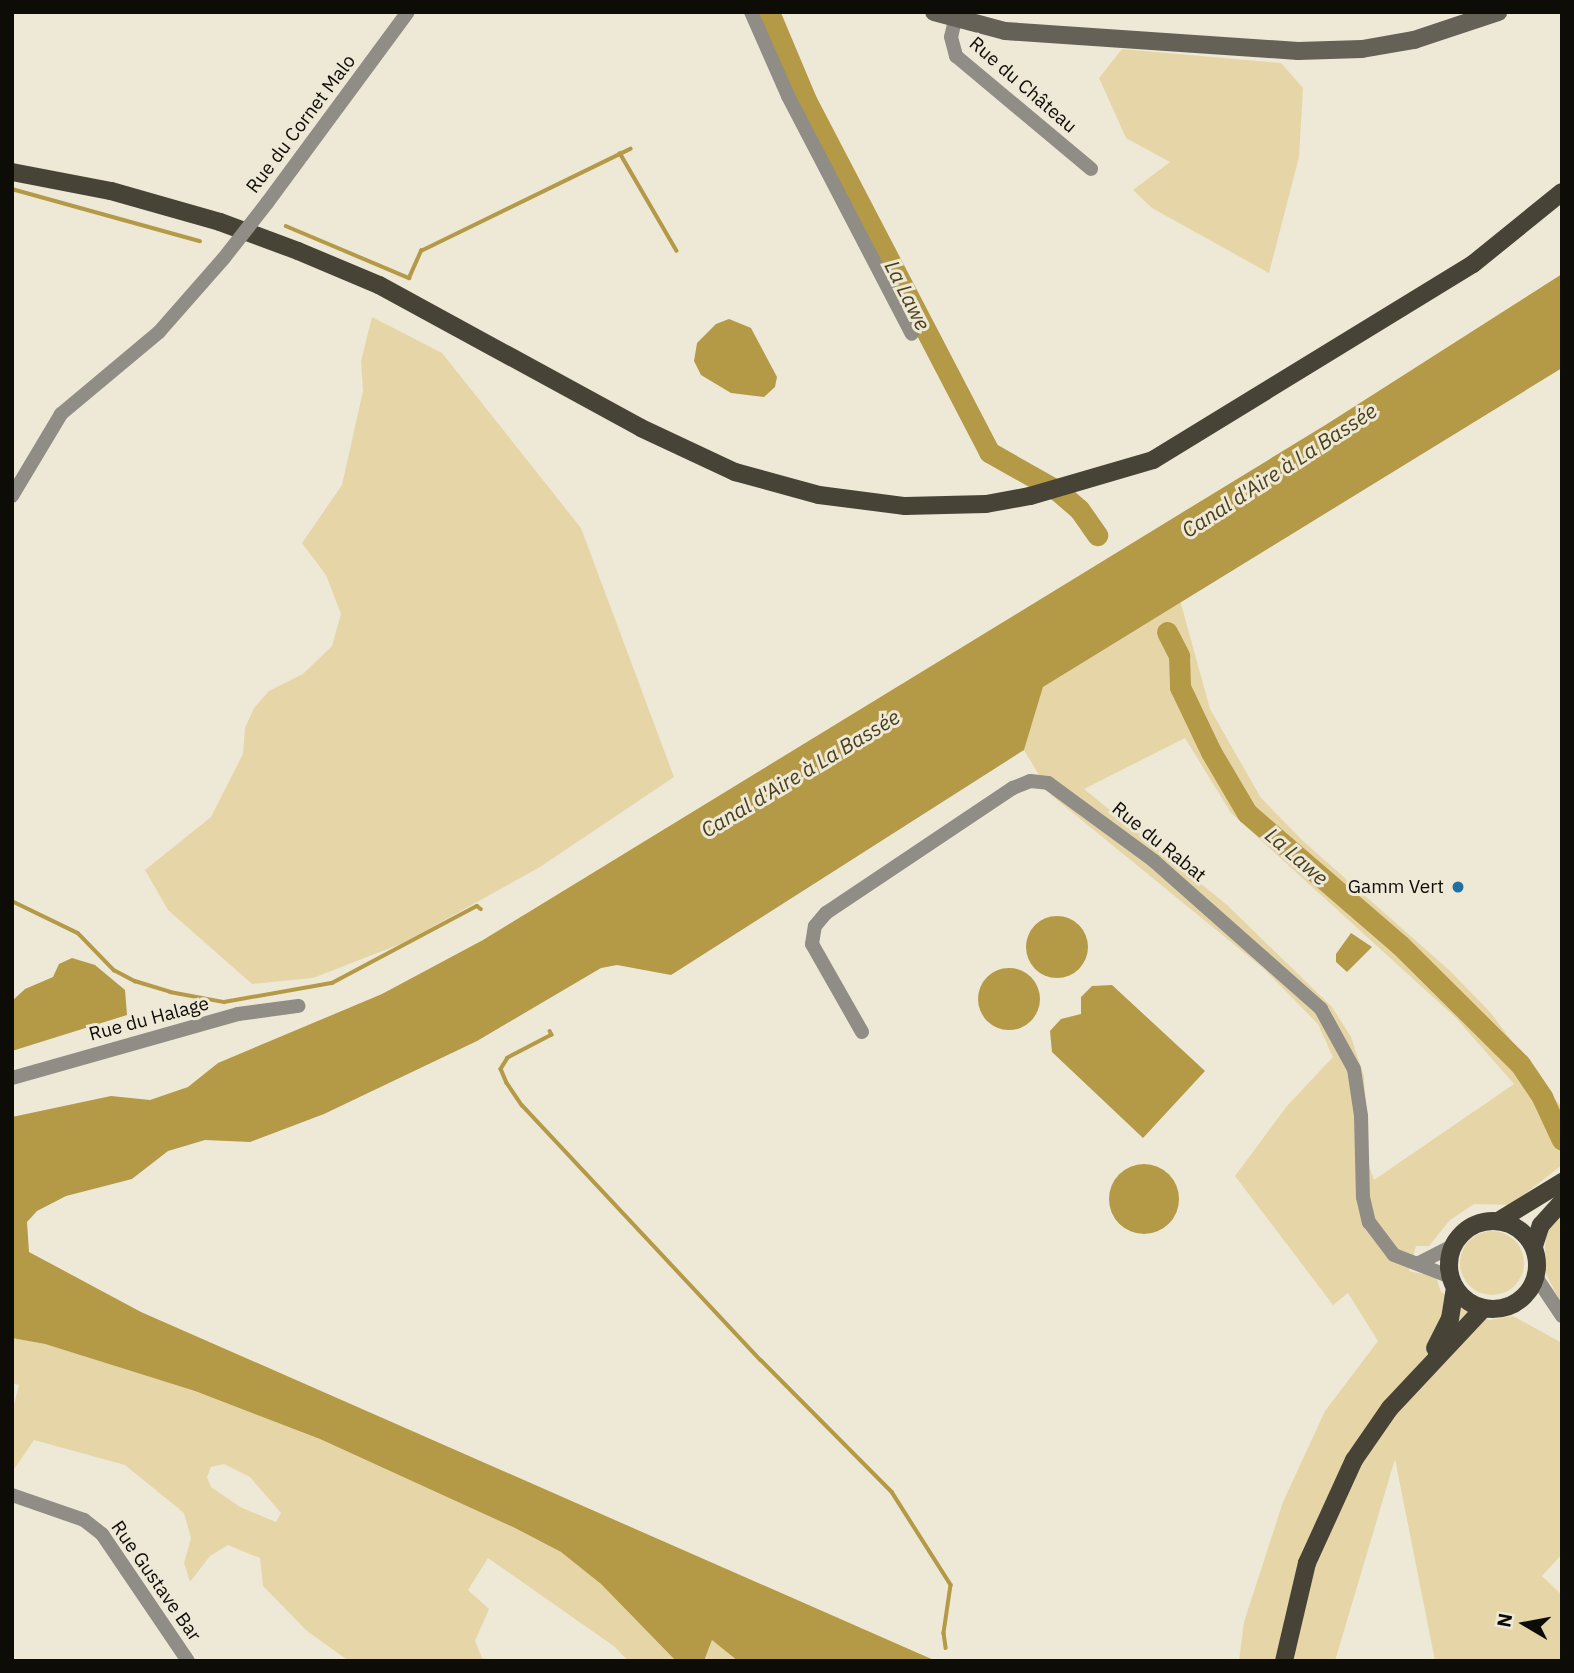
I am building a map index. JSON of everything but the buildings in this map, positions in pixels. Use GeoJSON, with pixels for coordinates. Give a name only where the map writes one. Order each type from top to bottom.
{"type":"FeatureCollection","features":[{"type":"Feature","properties":{"kind":"main road"},"geometry":{"type":"LineString","coordinates":[[934,12],[956,20],[1054,36],[1298,51],[1362,49],[1414,40],[1498,12]]}},
{"type":"Feature","properties":{"kind":"main road"},"geometry":{"type":"LineString","coordinates":[[12,172],[111,191],[220,222],[379,285],[641,428],[735,472],[819,495],[905,506],[986,503],[1030,496],[1084,483],[1153,460],[1213,427],[1473,264],[1562,192]]}},
{"type":"Feature","properties":{"kind":"main road"},"geometry":{"type":"LineString","coordinates":[[1424,1370],[1450,1319],[1453,1247],[1472,1226],[1500,1220],[1562,1182]]}},
{"type":"Feature","properties":{"kind":"main road"},"geometry":{"type":"LineString","coordinates":[[1284,1661],[1307,1563],[1326,1514],[1369,1436],[1424,1370],[1484,1308],[1516,1303],[1536,1277],[1534,1246],[1541,1225],[1562,1202]]}},
{"type":"Feature","properties":{"kind":"main road"},"geometry":{"type":"LineString","coordinates":[[1500,1220],[1520,1229],[1534,1246]]}},
{"type":"Feature","properties":{"kind":"main road"},"geometry":{"type":"LineString","coordinates":[[1453,1282],[1484,1308]]}},
{"type":"Feature","properties":{"kind":"street","name":"Rue du Cornet Malo"},"geometry":{"type":"LineString","coordinates":[[12,496],[61,414],[159,332],[224,258],[408,12]]}},
{"type":"Feature","properties":{"kind":"street"},"geometry":{"type":"LineString","coordinates":[[751,12],[788,96],[912,334]]}},
{"type":"Feature","properties":{"kind":"street","name":"Rue du Château"},"geometry":{"type":"LineString","coordinates":[[956,20],[951,37],[956,56],[1091,169]]}},
{"type":"Feature","properties":{"kind":"street","name":"Rue du Rabat"},"geometry":{"type":"LineString","coordinates":[[862,1032],[812,944],[815,926],[826,913],[1013,788],[1030,781],[1048,783],[1154,861],[1321,1009],[1354,1069],[1361,1116],[1363,1197],[1369,1222],[1394,1255],[1419,1263],[1453,1282]]}},
{"type":"Feature","properties":{"kind":"street","name":"Rue du Halage"},"geometry":{"type":"LineString","coordinates":[[12,1078],[239,1014],[298,1006]]}},
{"type":"Feature","properties":{"kind":"street"},"geometry":{"type":"LineString","coordinates":[[1419,1263],[1453,1247]]}},
{"type":"Feature","properties":{"kind":"street"},"geometry":{"type":"LineString","coordinates":[[1536,1277],[1562,1316]]}},
{"type":"Feature","properties":{"kind":"street","name":"Rue Gustave Bar"},"geometry":{"type":"LineString","coordinates":[[12,1495],[84,1520],[102,1534],[188,1661]]}},
{"type":"Feature","properties":{"kind":"shaded area"},"geometry":{"type":"Polygon","coordinates":[[[1122,49],[1281,63],[1303,88],[1299,157],[1269,273],[1152,208],[1133,190],[1170,162],[1126,138],[1099,78],[1122,49]]]}},
{"type":"Feature","properties":{"kind":"shaded area"},"geometry":{"type":"Polygon","coordinates":[[[372,317],[442,353],[581,528],[674,777],[540,867],[403,943],[313,978],[252,984],[168,910],[145,870],[211,817],[243,754],[245,728],[254,708],[269,691],[303,674],[332,646],[341,614],[326,575],[302,543],[342,485],[363,391],[361,361],[372,317]]]}},
{"type":"Feature","properties":{"kind":"shaded area"},"geometry":{"type":"Polygon","coordinates":[[[1180,600],[1210,709],[1261,798],[1303,841],[1449,970],[1490,1012],[1562,1108],[1562,1165],[1511,1205],[1474,1204],[1450,1220],[1429,1246],[1416,1246],[1409,1271],[1436,1277],[1441,1292],[1489,1320],[1513,1316],[1562,1343],[1562,1554],[1542,1576],[1562,1595],[1562,1661],[1435,1661],[1395,1459],[1335,1661],[1239,1661],[1244,1622],[1283,1502],[1325,1411],[1378,1341],[1348,1293],[1333,1305],[1235,1176],[1287,1106],[1333,1057],[1318,1024],[1264,969],[1051,795],[1024,750],[1043,687],[1180,600]],[[1185,738],[1084,789],[1227,905],[1332,1007],[1351,1037],[1364,1076],[1368,1163],[1374,1180],[1514,1084],[1456,1018],[1231,813],[1185,738]]]}},
{"type":"Feature","properties":{"kind":"shaded area"},"geometry":{"type":"Polygon","coordinates":[[[1562,1215],[1562,1305],[1546,1274],[1545,1247],[1548,1228],[1562,1215]]]}},
{"type":"Feature","properties":{"kind":"shaded area"},"geometry":{"type":"Polygon","coordinates":[[[1492,1231],[1510,1237],[1518,1245],[1524,1263],[1518,1281],[1510,1289],[1492,1295],[1474,1289],[1466,1281],[1460,1263],[1466,1245],[1474,1237],[1492,1231]]]}},
{"type":"Feature","properties":{"kind":"shaded area"},"geometry":{"type":"Polygon","coordinates":[[[12,1338],[45,1344],[195,1391],[320,1439],[515,1528],[561,1552],[601,1584],[676,1661],[628,1661],[615,1647],[488,1558],[468,1590],[489,1609],[475,1641],[482,1658],[492,1661],[349,1661],[307,1631],[263,1586],[260,1558],[228,1545],[210,1556],[190,1582],[184,1563],[191,1538],[184,1513],[125,1465],[34,1440],[12,1472],[12,1413],[19,1385],[12,1383],[12,1338]],[[224,1464],[211,1467],[207,1477],[211,1487],[240,1507],[276,1522],[281,1513],[250,1477],[224,1464]]]}},
{"type":"Feature","properties":{"kind":"shaded area"},"geometry":{"type":"Polygon","coordinates":[[[712,1640],[722,1644],[738,1661],[704,1661],[712,1640]]]}},
{"type":"Feature","properties":{"kind":"water","name":"Canal d'Aire à La Bassée"},"geometry":{"type":"Polygon","coordinates":[[[1562,274],[1562,368],[1043,687],[1024,750],[671,975],[617,965],[601,968],[477,1041],[324,1114],[250,1142],[205,1140],[168,1151],[132,1179],[66,1196],[37,1211],[27,1222],[29,1252],[141,1312],[936,1661],[738,1661],[712,1640],[704,1661],[676,1661],[601,1584],[561,1552],[515,1528],[320,1439],[195,1391],[45,1344],[12,1338],[12,1117],[111,1096],[150,1100],[188,1087],[218,1063],[382,994],[483,940],[1327,424],[1562,274]]]}},
{"type":"Feature","properties":{"kind":"water"},"geometry":{"type":"Polygon","coordinates":[[[729,319],[751,328],[777,377],[775,387],[764,397],[731,393],[701,375],[694,361],[697,343],[716,324],[729,319]]]}},
{"type":"Feature","properties":{"kind":"water"},"geometry":{"type":"Polygon","coordinates":[[[1051,916],[1063,916],[1079,925],[1086,935],[1086,959],[1079,969],[1063,978],[1051,978],[1040,973],[1031,964],[1026,953],[1026,941],[1031,930],[1040,921],[1051,916]]]}},
{"type":"Feature","properties":{"kind":"water"},"geometry":{"type":"Polygon","coordinates":[[[1351,933],[1372,947],[1347,972],[1336,962],[1336,954],[1351,933]]]}},
{"type":"Feature","properties":{"kind":"water"},"geometry":{"type":"Polygon","coordinates":[[[72,958],[95,965],[125,990],[127,1015],[12,1051],[12,1001],[25,989],[53,977],[59,964],[72,958]]]}},
{"type":"Feature","properties":{"kind":"water"},"geometry":{"type":"Polygon","coordinates":[[[1003,968],[1015,968],[1031,977],[1038,987],[1038,1011],[1031,1021],[1015,1030],[1003,1030],[992,1025],[983,1016],[978,1005],[978,993],[983,982],[992,973],[1003,968]]]}},
{"type":"Feature","properties":{"kind":"water"},"geometry":{"type":"Polygon","coordinates":[[[1112,985],[1205,1071],[1143,1138],[1052,1052],[1050,1031],[1061,1019],[1081,1014],[1081,997],[1092,986],[1112,985]]]}},
{"type":"Feature","properties":{"kind":"water"},"geometry":{"type":"Polygon","coordinates":[[[1144,1164],[1163,1170],[1173,1180],[1179,1199],[1173,1218],[1163,1228],[1144,1234],[1125,1228],[1115,1218],[1109,1199],[1115,1180],[1125,1170],[1144,1164]]]}},
{"type":"Feature","properties":{"kind":"waterway","name":"La Lawe"},"geometry":{"type":"LineString","coordinates":[[769,12],[806,100],[989,452],[1058,491],[1079,509],[1097,535]]}},
{"type":"Feature","properties":{"kind":"waterway"},"geometry":{"type":"LineString","coordinates":[[286,226],[409,278],[421,251],[630,149]]}},
{"type":"Feature","properties":{"kind":"waterway"},"geometry":{"type":"LineString","coordinates":[[620,153],[677,251]]}},
{"type":"Feature","properties":{"kind":"waterway"},"geometry":{"type":"LineString","coordinates":[[12,189],[200,241]]}},
{"type":"Feature","properties":{"kind":"waterway","name":"La Lawe"},"geometry":{"type":"LineString","coordinates":[[1167,632],[1179,656],[1180,687],[1211,752],[1247,813],[1400,945],[1520,1064],[1542,1097],[1562,1140]]}},
{"type":"Feature","properties":{"kind":"waterway"},"geometry":{"type":"LineString","coordinates":[[12,901],[78,933],[114,970],[135,981],[170,992],[224,1002],[332,983],[477,906],[481,909]]}},
{"type":"Feature","properties":{"kind":"waterway"},"geometry":{"type":"LineString","coordinates":[[550,1031],[552,1035],[508,1058],[501,1069],[507,1083],[522,1105],[761,1360],[892,1492],[951,1585],[944,1633],[946,1648]]}},
{"type":"Feature","properties":{"kind":"place","name":"Gamm Vert"},"geometry":{"type":"Point","coordinates":[1458,887]}}]}
